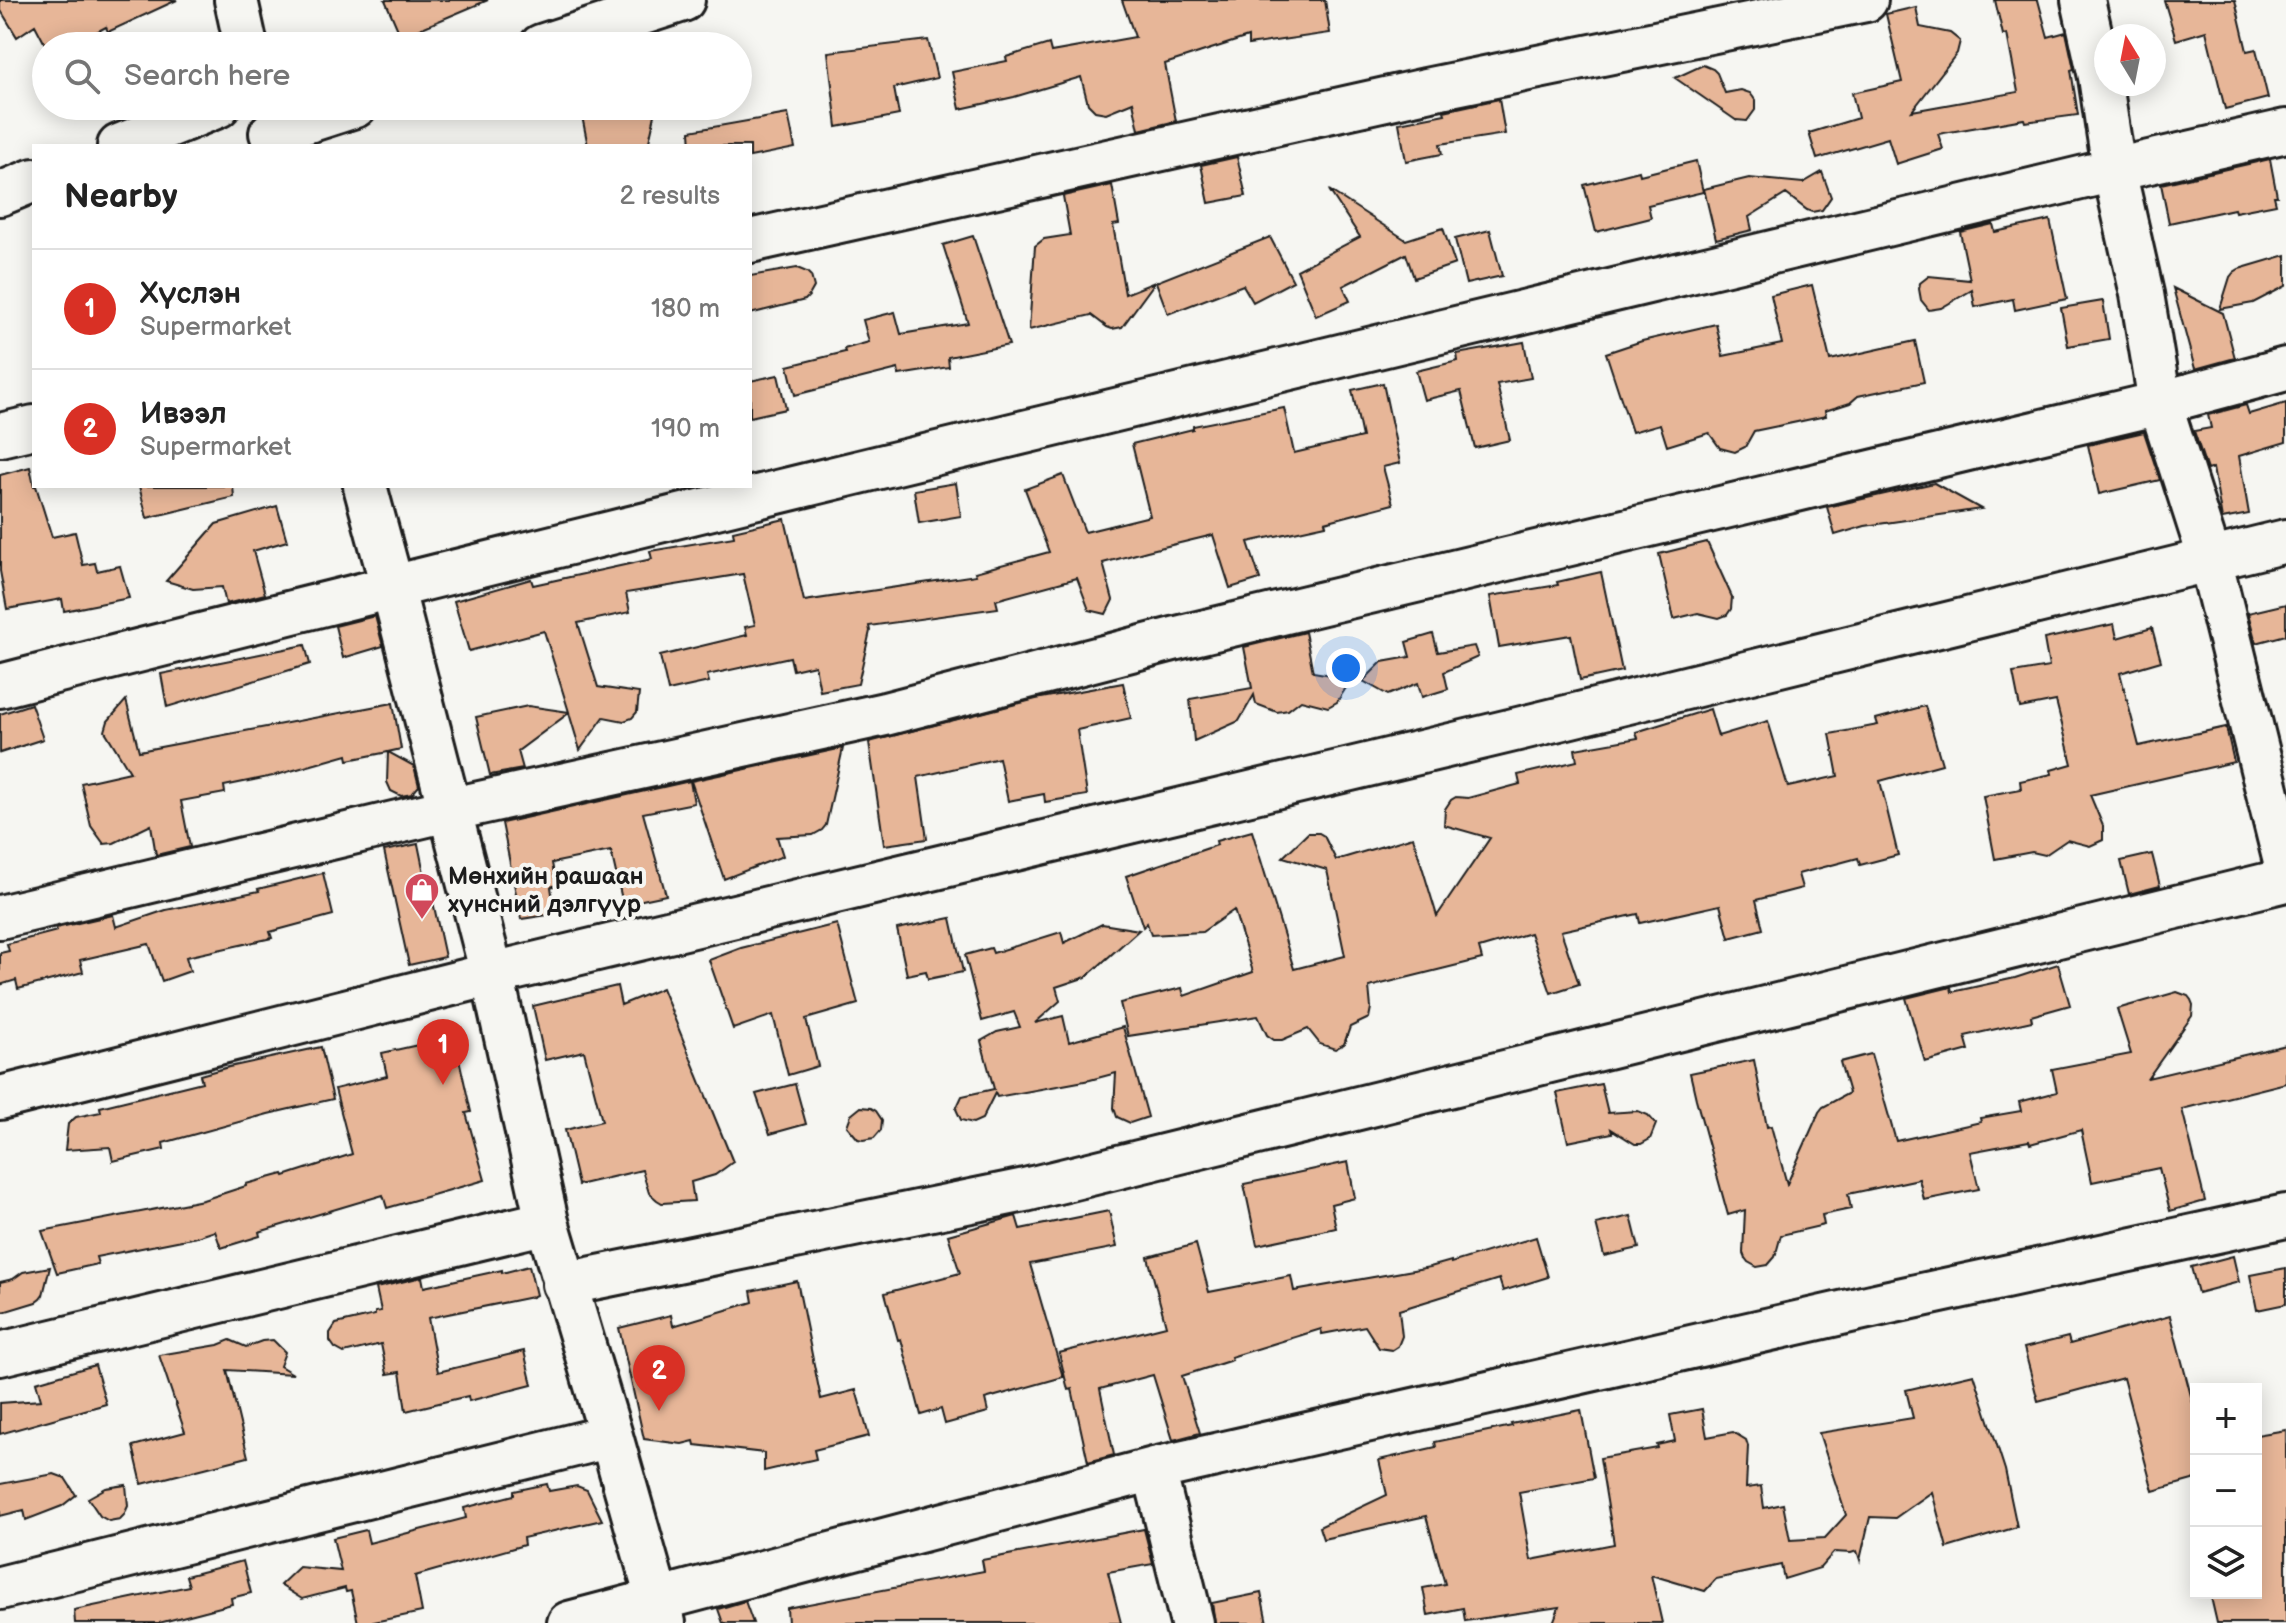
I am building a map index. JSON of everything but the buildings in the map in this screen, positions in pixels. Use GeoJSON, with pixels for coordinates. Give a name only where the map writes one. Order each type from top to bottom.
{"type":"FeatureCollection","features":[{"type":"Feature","properties":{"kind":"street"},"geometry":{"type":"LineString","coordinates":[[236,0],[243,32]]}},
{"type":"Feature","properties":{"kind":"street"},"geometry":{"type":"LineString","coordinates":[[584,32],[683,0]]}},
{"type":"Feature","properties":{"kind":"street"},"geometry":{"type":"LineString","coordinates":[[752,241],[1426,90],[1866,0]]}},
{"type":"Feature","properties":{"kind":"street"},"geometry":{"type":"LineString","coordinates":[[2083,0],[2100,77],[2114,170],[2142,294],[2160,403],[2210,559],[2286,866]]}},
{"type":"Feature","properties":{"kind":"street"},"geometry":{"type":"LineString","coordinates":[[124,144],[183,120]]}},
{"type":"Feature","properties":{"kind":"street"},"geometry":{"type":"LineString","coordinates":[[269,128],[300,120]]}},
{"type":"Feature","properties":{"kind":"street"},"geometry":{"type":"LineString","coordinates":[[0,686],[392,586],[2286,131]]}},
{"type":"Feature","properties":{"kind":"street"},"geometry":{"type":"LineString","coordinates":[[0,194],[32,181]]}},
{"type":"Feature","properties":{"kind":"street"},"geometry":{"type":"LineString","coordinates":[[0,917],[448,810],[885,714],[1193,634],[2160,403],[2286,369]]}},
{"type":"Feature","properties":{"kind":"street"},"geometry":{"type":"LineString","coordinates":[[0,435],[32,427]]}},
{"type":"Feature","properties":{"kind":"street"},"geometry":{"type":"LineString","coordinates":[[366,488],[492,974],[547,1222],[661,1611]]}},
{"type":"Feature","properties":{"kind":"street"},"geometry":{"type":"LineString","coordinates":[[0,1098],[492,974],[1518,729],[2286,541]]}},
{"type":"Feature","properties":{"kind":"street"},"geometry":{"type":"LineString","coordinates":[[564,1284],[1025,1190],[2286,880]]}},
{"type":"Feature","properties":{"kind":"street"},"geometry":{"type":"LineString","coordinates":[[569,1623],[661,1611],[1154,1469],[1885,1303],[2286,1216]]}},
{"type":"Feature","properties":{"kind":"street"},"geometry":{"type":"LineString","coordinates":[[0,1354],[547,1222]]}},
{"type":"Feature","properties":{"kind":"street"},"geometry":{"type":"LineString","coordinates":[[0,1588],[611,1436]]}},
{"type":"Feature","properties":{"kind":"street"},"geometry":{"type":"LineString","coordinates":[[1154,1469],[1192,1623]]}},
{"type":"Feature","properties":{"kind":"place","name":"Мөнхийн рашаан хүнсний дэлгүүр"},"geometry":{"type":"Point","coordinates":[422,921]}},
{"type":"Feature","properties":{"kind":"place","name":"Хүслэн"},"geometry":{"type":"Point","coordinates":[443,1085]}},
{"type":"Feature","properties":{"kind":"place","name":"Ивээл"},"geometry":{"type":"Point","coordinates":[659,1411]}}]}
